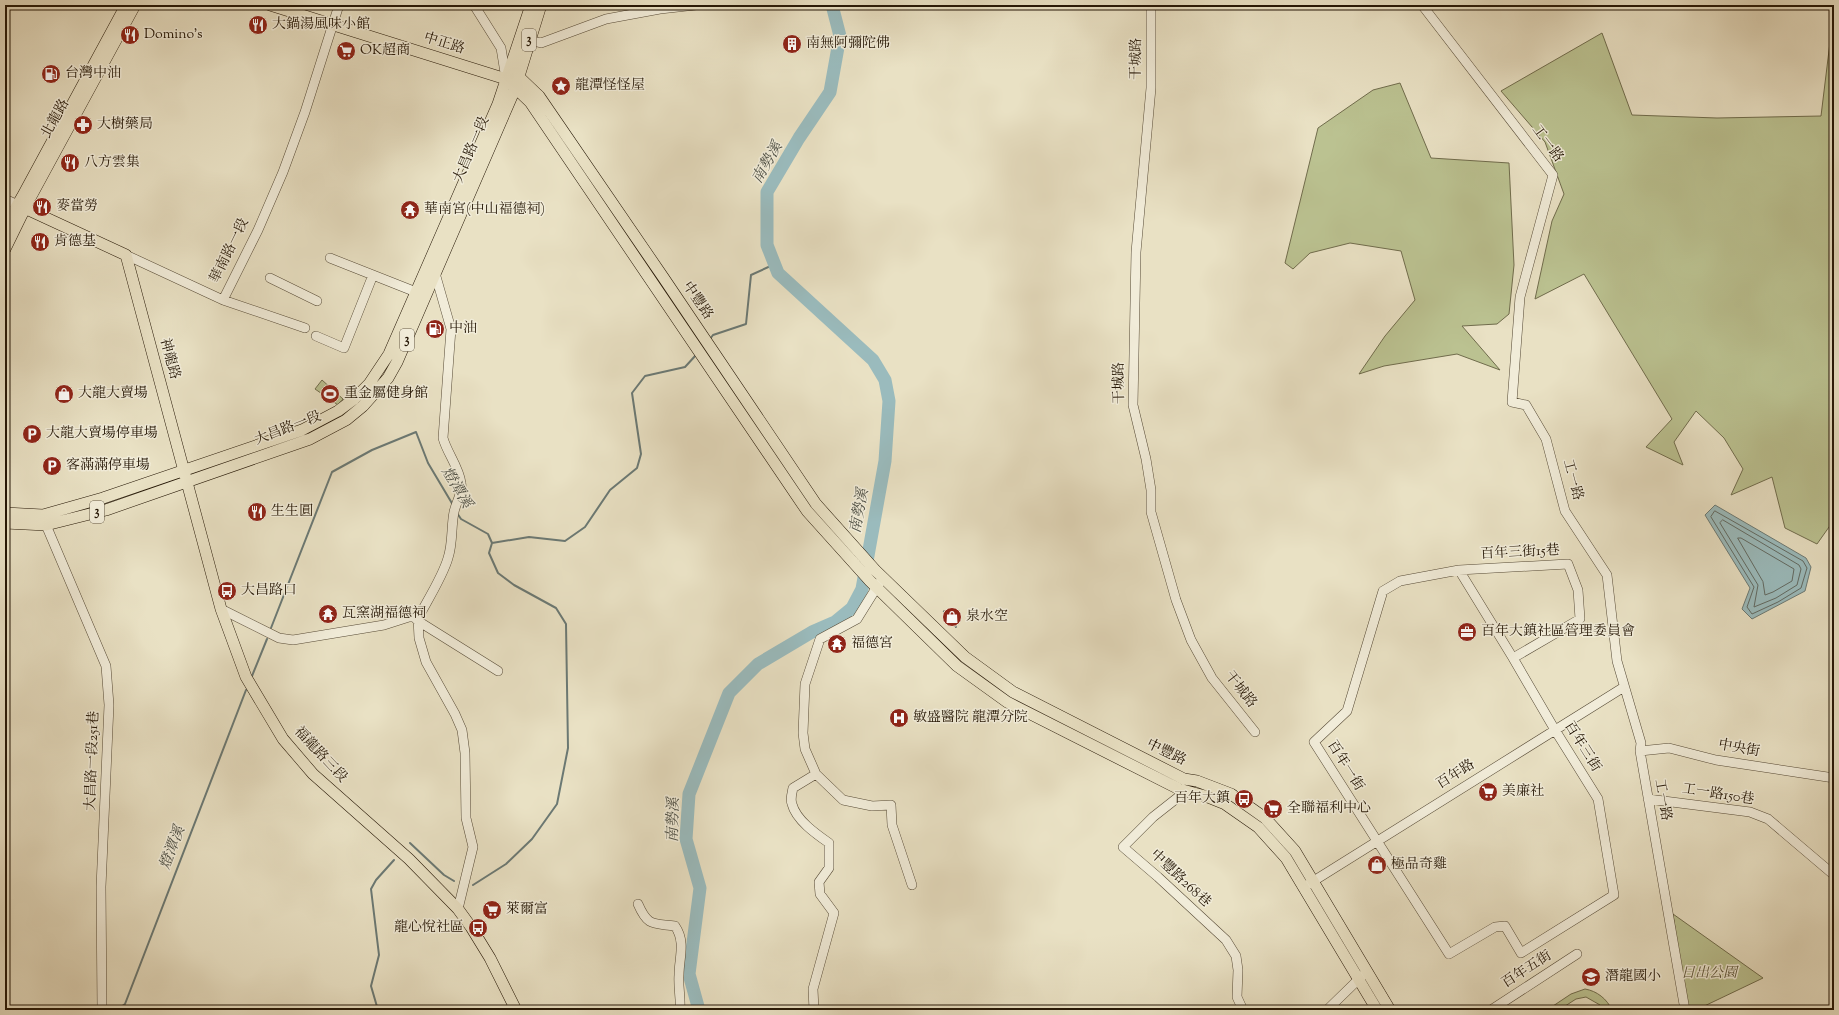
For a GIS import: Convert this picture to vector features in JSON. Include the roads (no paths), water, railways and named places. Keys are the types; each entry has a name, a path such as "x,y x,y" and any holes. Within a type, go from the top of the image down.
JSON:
{"main road":[{"name":"北龍路","path":"5,249 22,207 126,5"},
{"name":"北龍路","path":"5,226 22,207 135,5"},
{"name":"中正路","path":"270,5 506,79"},
{"name":"3","path":"506,79 531,5"},
{"name":"3","path":"518,76 541,5"},
{"path":"515,89 506,79 518,76"},
{"name":"大昌路一段","path":"5,513 43,515 185,476 310,439 346,420 364,406 388,378 397,362 515,89 518,76"},
{"name":"中豐路","path":"518,76 539,96 816,504 875,570 877,582 957,666 1007,702 1179,789 1225,804 1258,827 1309,884"},
{"name":"大昌路一段","path":"5,523 46,525 106,510 185,476 302,430 338,411 354,399 369,384 389,354 498,104 506,79"},
{"name":"中豐路","path":"515,89 530,102 807,511 854,565 877,582 964,657 1013,692 1184,779 1197,781 1231,794 1265,818 1295,851 1309,884 1363,975 1390,1010"},
{"name":"華南路一段","path":"22,207 126,255"},
{"name":"神龍路","path":"126,255 185,476"},
{"path":"732,400 742,393"},
{"name":"福龍路三段","path":"185,476 221,609 246,677 283,739 313,774 409,859 458,909 490,958 516,1010"},
{"name":"中豐路","path":"1363,975 1377,1010"}],"street":[{"name":"華南路一段","path":"126,255 223,300 258,230 283,172 305,112 339,5"},
{"path":"474,5 501,48 506,79"},
{"path":"529,40 541,43 606,19 660,9 696,5"},
{"name":"干城路","path":"1151,5 1151,88 1136,252 1133,405 1146,459 1151,490 1151,512 1176,600 1191,640 1212,678 1255,732"},
{"name":"工一路","path":"1422,5 1553,175 1520,297 1512,402 1526,405 1546,439 1565,511 1607,575 1617,661 1641,743 1640,751 1685,1010"},
{"path":"5,199 22,207"},
{"path":"330,258 416,292"},
{"path":"435,274 451,329 443,438 446,448 457,470 461,482 461,492 455,510 448,558 418,621 419,638 426,662 455,714 462,730 465,753 466,818 473,847 458,909"},
{"path":"316,336 344,348 373,275"},
{"path":"270,278 317,301"},
{"path":"223,300 304,328"},
{"name":"大昌路一段251巷","path":"46,525 106,666 109,705 102,887 102,1010"},
{"name":"百年三街15巷","path":"1459,570 1568,564 1578,590 1580,619 1513,658"},
{"name":"百年一街","path":"1459,570 1400,581 1383,591 1370,630 1347,711 1314,742 1448,954 1495,927 1505,926"},
{"name":"百年三街","path":"1459,570 1555,730 1598,798 1614,895 1521,953 1505,926"},
{"path":"877,582 857,619 820,639 805,684 803,733 804,749 816,774 843,800 872,806 891,805 892,825 912,886"},
{"path":"221,609 279,638 294,640 384,625 409,616 414,617 418,621 498,671"},
{"name":"百年路","path":"1309,884 1624,687"},
{"name":"中央街","path":"1640,751 1669,748 1716,760 1834,778"},
{"path":"814,1010 813,989 834,913 820,894 819,882 828,868 829,843 818,836 796,814 791,803 793,788 816,774"},
{"name":"中豐路268巷","path":"1186,791 1153,817 1123,847 1226,940 1236,956 1238,970 1237,997 1243,1010"},
{"name":"工一路150巷","path":"1648,799 1750,812 1768,819 1834,875"},
{"path":"638,904 644,918 652,923 675,926 679,931 682,954 678,974 680,1010"},
{"name":"百年五街","path":"1491,1010 1577,954"},
{"path":"1327,1010 1363,975"}],"water":[{"path":"1715,505 1806,558 1811,567 1805,591 1752,619 1742,609 1750,588 1705,515"},
{"name":"泉水空","path":"943,611 958,611 956,628"}],"waterway":[{"name":"南勢溪","path":"699,1010 689,974 700,888 686,839 689,794 729,693 758,664 812,632 835,622 852,608 862,589 885,461 889,401 885,380 873,360 778,273 767,245 767,192 799,138 830,92 840,36 832,5"},
{"name":"燈潭溪","path":"710,339 713,335 746,324 751,275 775,264"},
{"name":"燈潭溪","path":"457,513 461,519 488,534 492,543 529,537 565,541 585,527 610,490 637,468 641,454 632,393 645,376 685,367 696,355"},
{"name":"燈潭溪","path":"271,628 332,472 372,450 416,432 428,463 453,505"},
{"path":"473,885 506,864 532,839 557,804 568,748 566,624 556,608 514,585 498,573 489,553 492,543"},
{"name":"燈潭溪","path":"252,676 267,639"},
{"name":"燈潭溪","path":"117,1010 125,1004 246,690"},
{"name":"燈潭溪","path":"410,843 444,875 454,881"},
{"name":"燈潭溪","path":"378,1010 371,986 379,955 371,889 376,880 394,860"}],"place":[{"name":"大鍋湯風味小館","path":"258,25"},
{"name":"Domino's","path":"130,35"},
{"name":"南無阿彌陀佛","path":"792,44"},
{"name":"OK超商","path":"346,51"},
{"name":"台灣中油","path":"51,74"},
{"name":"龍潭怪怪屋","path":"561,86"},
{"name":"大樹藥局","path":"83,125"},
{"name":"八方雲集","path":"70,163"},
{"name":"麥當勞","path":"42,207"},
{"name":"華南宮(中山福德祠)","path":"410,210"},
{"name":"肯德基","path":"40,242"},
{"name":"中油","path":"435,329"},
{"name":"大龍大賣場","path":"64,394"},
{"name":"重金屬健身館","path":"330,394"},
{"name":"大龍大賣場停車場","path":"32,434"},
{"name":"客滿滿停車場","path":"52,466"},
{"name":"生生圓","path":"257,512"},
{"name":"大昌路口","path":"227,591"},
{"name":"瓦窯湖福德祠","path":"328,614"},
{"name":"泉水空","path":"952,617"},
{"name":"百年大鎮社區管理委員會","path":"1467,632"},
{"name":"福德宮","path":"837,644"},
{"name":"敏盛醫院 龍潭分院","path":"899,718"},
{"name":"美廉社","path":"1488,792"},
{"name":"百年大鎮","path":"1244,799"},
{"name":"全聯福利中心","path":"1273,809"},
{"name":"極品奇雞","path":"1377,865"},
{"name":"萊爾富","path":"492,910"},
{"name":"龍心悅社區","path":"478,928"},
{"name":"潛龍國小","path":"1591,977"}],"park label":[{"name":"日出公園","path":"1709,974"}]}
